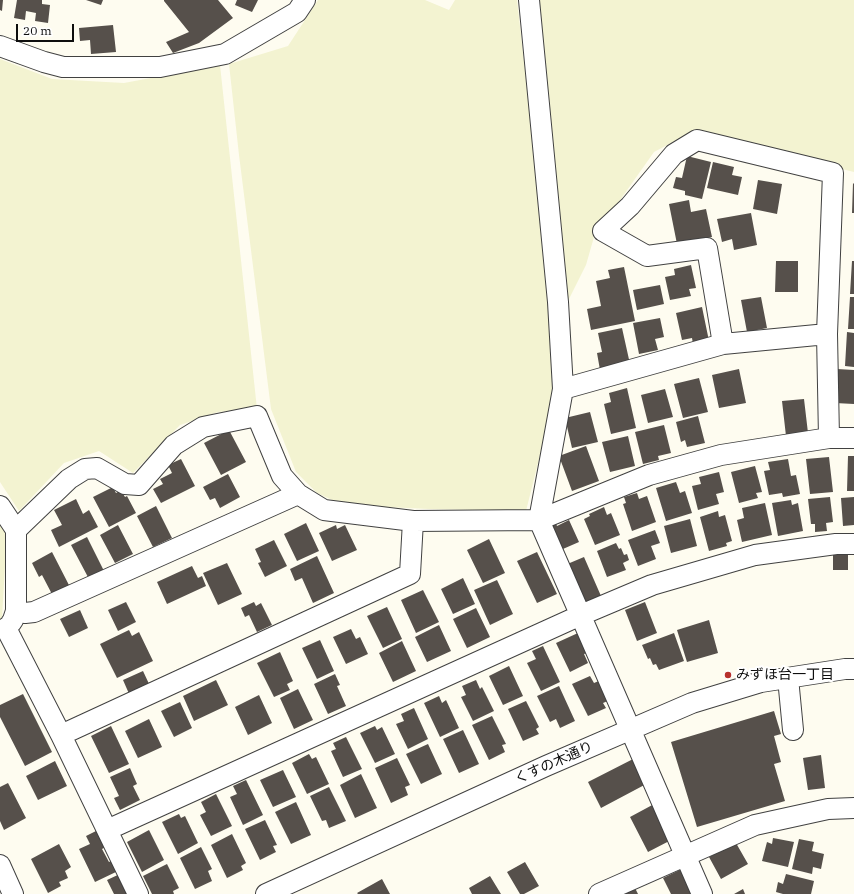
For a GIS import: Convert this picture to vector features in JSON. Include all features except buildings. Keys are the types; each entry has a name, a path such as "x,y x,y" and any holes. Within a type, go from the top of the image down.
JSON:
{"street":[{"path":"0,46 44,62 63,67 160,67 225,54 297,12 305,0"},
{"path":"529,0 558,302 563,389 539,520 702,894"},
{"path":"723,344 707,248 647,256 603,231 630,206 674,154 697,140 833,173 827,334 829,438"},
{"path":"563,389 723,344 827,334"},
{"path":"16,530 69,479 84,469 97,468 125,484 139,485 174,445 204,426 257,416 282,476 298,494 324,510 413,521 539,520 649,475 721,454 829,438 854,438"},
{"path":"7,624 25,613 34,612 298,494"},
{"path":"0,506 16,530 7,624 138,894"},
{"path":"61,735 410,574 413,521"},
{"path":"107,830 581,615 652,585 755,555 836,544 854,544"},
{"name":"くすの木通り","path":"266,894 546,766 692,703 761,682 845,669 854,669"},
{"path":"788,678 793,730"},
{"path":"599,894 755,825 828,809 854,808"},
{"path":"0,866 13,894"}],"green space":[{"path":"318,0 425,0 449,10 455,0 517,0 552,309 556,391 526,511 343,505 317,493 296,472 271,409 229,64 288,46"},
{"path":"534,0 854,0 854,172 692,132 654,152 594,237 586,265 567,303"},
{"path":"0,59 52,79 124,83 220,65 257,409 218,412 180,425 133,473 99,451 64,463 19,511 0,482"},
{"path":"0,521 7,532 2,618 0,620"}],"place":[{"name":"みずほ台一丁目","path":"728,675"}]}
